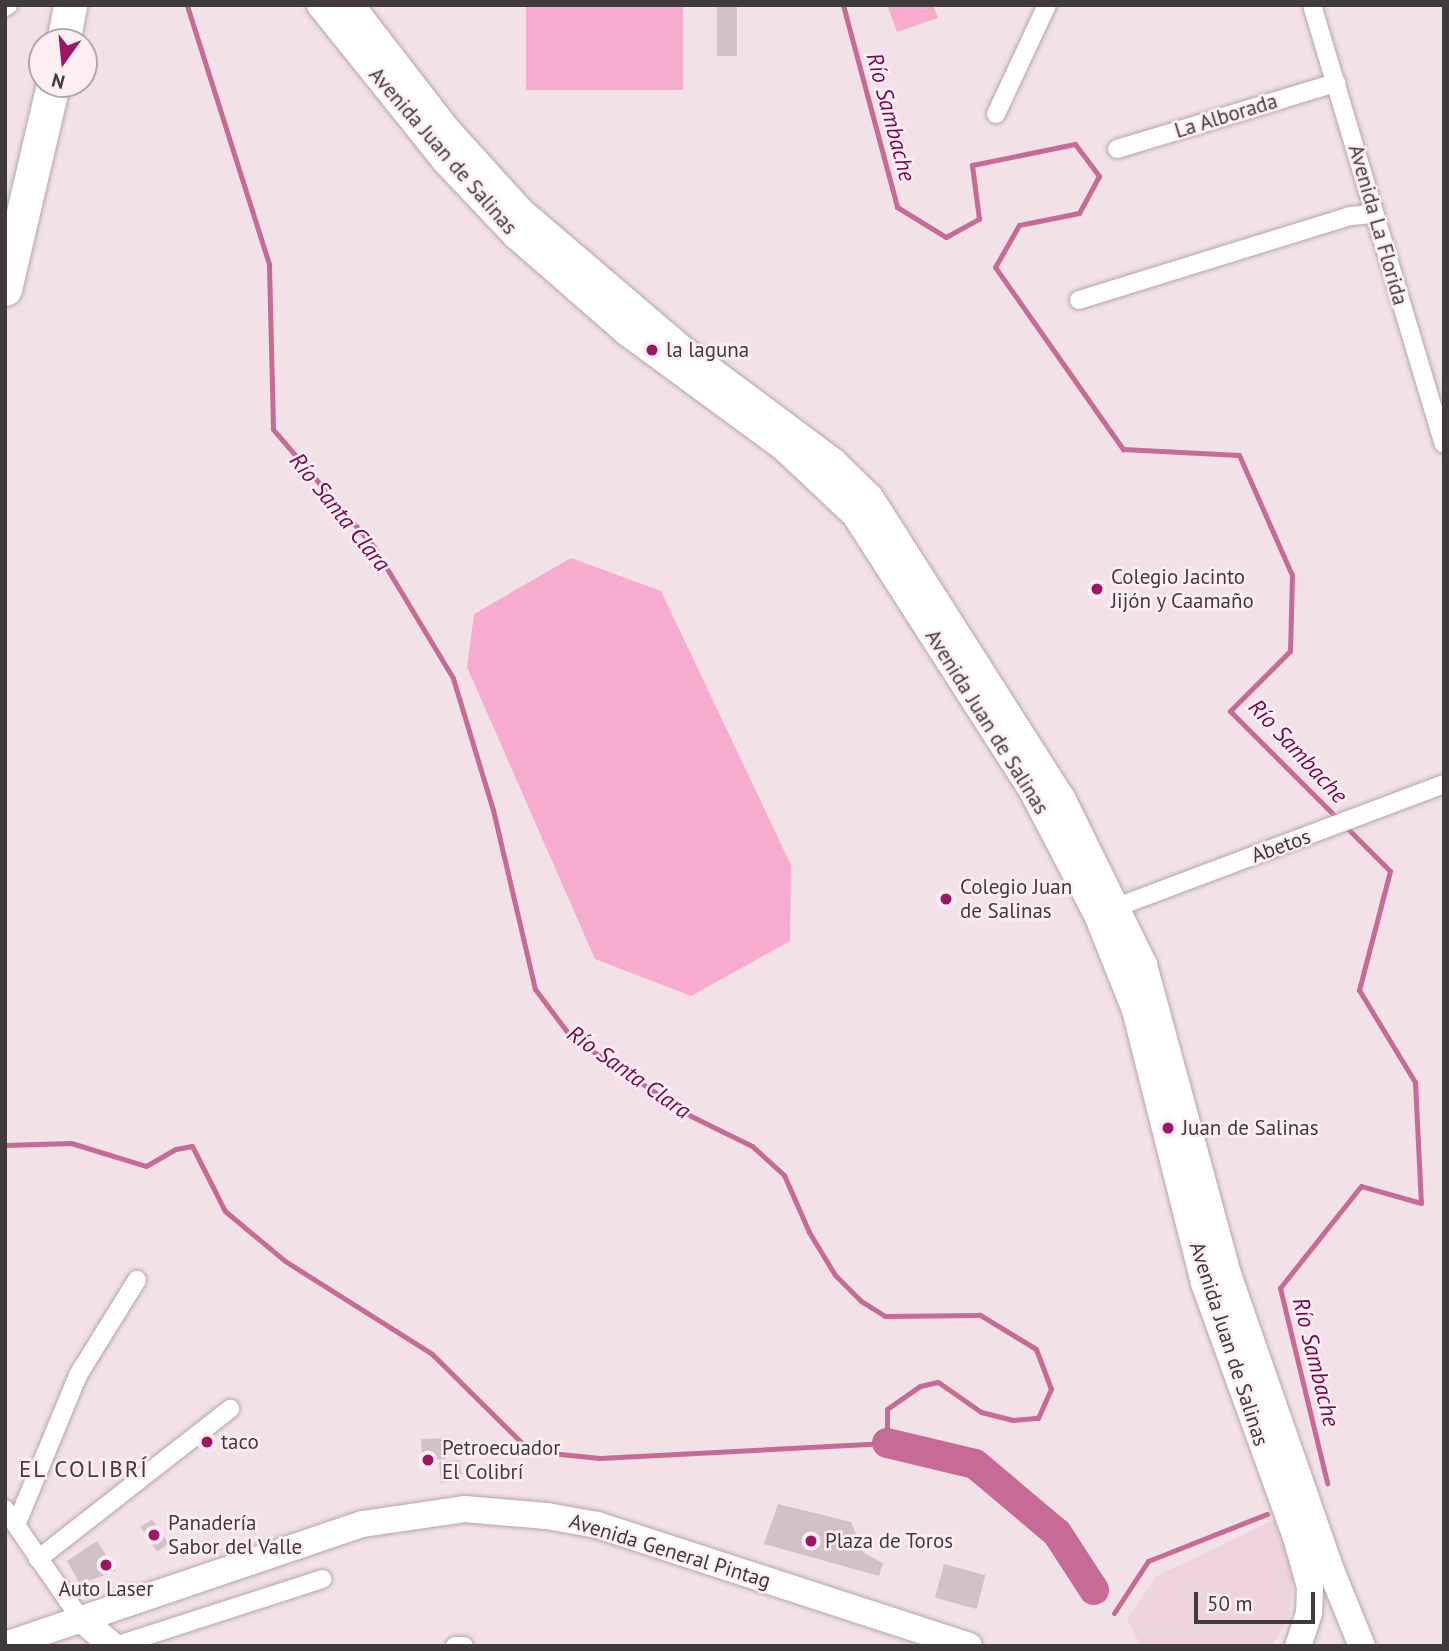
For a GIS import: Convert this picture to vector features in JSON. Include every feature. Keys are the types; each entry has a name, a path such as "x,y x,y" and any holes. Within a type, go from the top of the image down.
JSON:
{"highway":[{"path":"66,28 70,5"},
{"path":"5,289 50,98"}],"main road":[{"name":"Avenida Juan de Salinas","path":"320,5 445,161 515,235 626,332 785,449 855,515 1040,784 1135,1010 1204,1283 1296,1537 1310,1587 1309,1613 1298,1646"},
{"name":"Avenida Juan de Salinas","path":"351,5 446,128 540,230 684,350 834,462 870,497 1040,784 1117,907 1144,965 1229,1277 1333,1575 1362,1646"},
{"name":"Avenida General Pintag","path":"5,1645 363,1524 411,1514 495,1510 597,1525 969,1646"},
{"path":"80,1618 114,1646"}],"street":[{"path":"996,114 1047,5"},
{"name":"Avenida La Florida","path":"1312,5 1444,444"},
{"name":"La Alborada","path":"1116,149 1336,83"},
{"path":"1079,300 1350,216 1373,214"},
{"name":"Abetos","path":"1117,907 1444,784"},
{"path":"16,1525 75,1381 137,1280"},
{"path":"38,1559 230,1409"},
{"path":"5,1510 80,1618"},
{"path":"114,1646 322,1579"},
{"path":"455,1646 464,1646"}],"shaded area":[{"path":"526,5 683,5 683,90 526,90"},
{"path":"887,5 933,5 938,18 897,32"},
{"path":"571,558 661,591 791,865 790,941 691,996 595,959 467,667 474,614"},
{"path":"1274,1520 1294,1571 1289,1618 1271,1646 1141,1646 1127,1619 1157,1576"}],"building":[{"path":"717,5 737,5 737,56 717,56"},
{"path":"445,1438 446,1459 422,1460 421,1439"},
{"path":"460,1460 462,1481 441,1483 439,1462"},
{"name":"Plaza de Toros","path":"778,1504 851,1522 864,1553 883,1563 879,1576 764,1544"},
{"name":"Panadería Sabor del Valle","path":"152,1519 169,1544 157,1552 140,1527"},
{"path":"97,1541 116,1571 80,1584 67,1561"},
{"path":"944,1564 986,1575 976,1609 935,1598"}],"waterway":[{"name":"Río Santa Clara","path":"5,1145 71,1143 146,1166 176,1149 192,1146 225,1211 285,1261 432,1354 530,1451 600,1458 887,1443 887,1409 920,1386 938,1382 981,1412 1013,1420 1038,1418 1051,1389 1036,1349 980,1315 885,1316 861,1301 835,1275 809,1232 784,1175 752,1146 691,1116 571,1037 535,989 493,810 453,678 374,547 273,429 269,264 187,5"},
{"name":"Río Sambache","path":"843,5 897,207 946,237 979,219 972,165 1075,144 1099,176 1079,213 1019,225 995,267 1123,449 1239,455 1292,575 1290,651 1230,711 1390,871 1359,990 1415,1082 1421,1203 1361,1186 1280,1288 1327,1483"},
{"name":"Río Santa Clara","path":"887,1443 975,1464 1057,1533 1094,1590"},
{"path":"1114,1613 1148,1561 1267,1514"}],"place":[{"name":"la laguna","path":"652,350"},
{"name":"Colegio Jacinto Jijón y Caamaño","path":"1097,589"},
{"name":"Colegio Juan de Salinas","path":"946,899"},
{"name":"Juan de Salinas","path":"1168,1128"},
{"name":"taco","path":"207,1442"},
{"name":"Petroecuador El Colibrí","path":"428,1460"},
{"name":"Panadería Sabor del Valle","path":"154,1535"},
{"name":"Plaza de Toros","path":"811,1541"},
{"name":"Auto Laser","path":"106,1565"}],"district":[{"name":"EL COLIBRÍ","path":"84,1469"}]}
